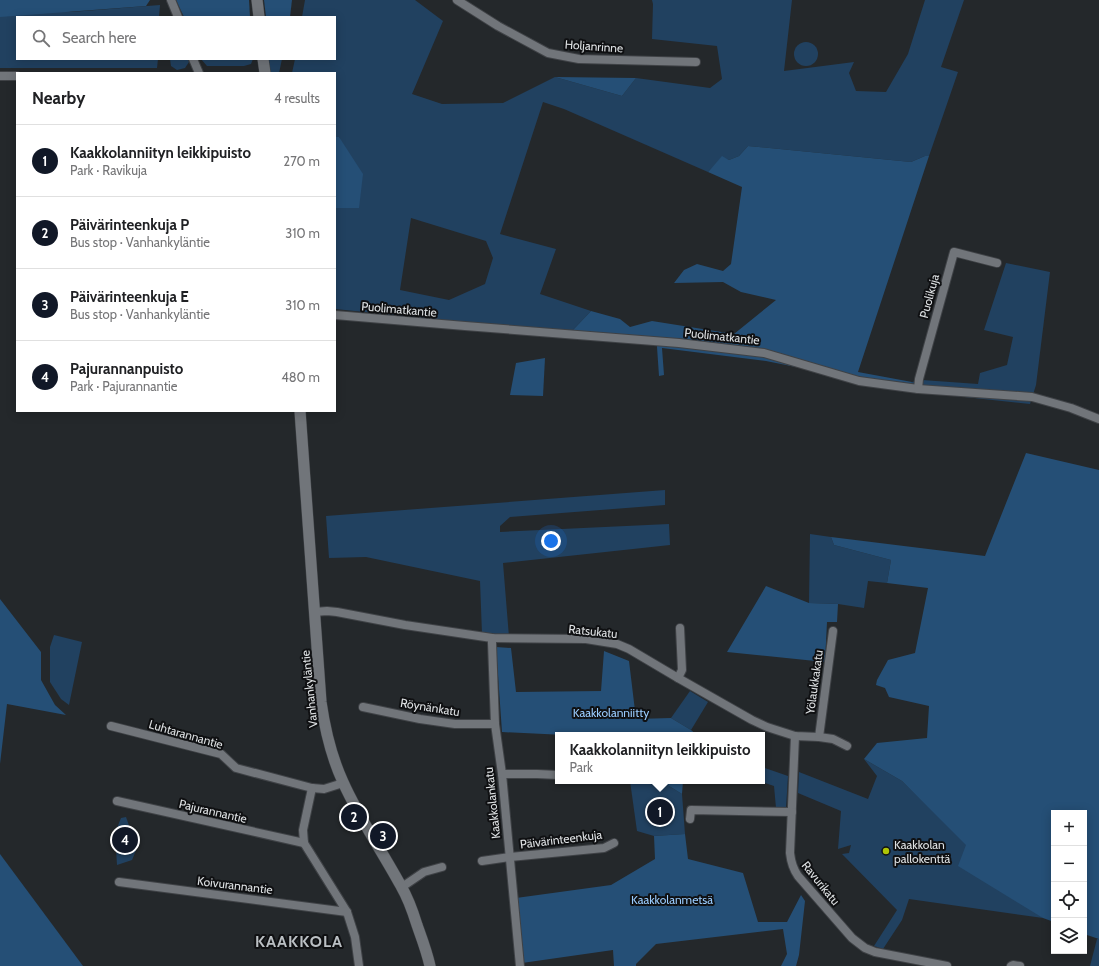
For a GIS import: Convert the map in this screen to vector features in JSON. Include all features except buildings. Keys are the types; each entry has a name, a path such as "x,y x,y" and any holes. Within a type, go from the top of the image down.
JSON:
{"street":[{"path":"171,0 178,16"},
{"path":"257,0 259,16"},
{"name":"Holjanrinne","path":"457,0 498,26 548,53 579,59 696,62"},
{"path":"193,60 199,72"},
{"path":"263,60 264,72"},
{"path":"0,76 16,76"},
{"name":"Puolikuja","path":"918,389 954,252 997,263"},
{"name":"Puolimatkantie","path":"336,315 679,343 764,353 859,381 918,389 1032,397 1071,408 1099,419"},
{"name":"Vanhankyläntie","path":"300,412 314,612 324,722 334,760 343,783 402,887 428,954 430,966"},
{"name":"Ratsukatu","path":"314,612 337,612 492,638 586,639 617,644 629,649 767,727 795,736 832,739 847,746"},
{"path":"678,678 682,670 680,628"},
{"name":"Yölaukkakatu","path":"819,737 833,631"},
{"name":"Kaakkolankatu","path":"492,638 495,724 502,774 520,966"},
{"name":"Röynänkatu","path":"362,707 420,719 455,724 495,724"},
{"name":"Luhtarannantie","path":"111,726 221,754 236,768 312,788 324,789 343,783"},
{"name":"Ravurikatu","path":"795,736 790,853 793,869 852,938 865,948 875,952 947,966"},
{"path":"502,774 555,775"},
{"path":"312,788 303,830 304,843 347,912 355,937 359,966"},
{"name":"Pajurannantie","path":"117,801 304,843"},
{"path":"690,819 691,810 792,812"},
{"name":"Päivärinteenkuja","path":"482,861 604,848 614,843"},
{"path":"402,887 424,872 442,867"},
{"name":"Koivurannantie","path":"119,882 347,912"},
{"path":"1011,966 1013,964 1020,966"}],"shaded area":[{"path":"0,0 71,12 160,5 159,16 16,16 16,60 158,60 157,68 0,68"},
{"path":"305,0 415,0 443,21 412,94 442,104 503,103 555,77 622,96 636,78 710,88 722,79 717,46 652,39 652,0 792,0 784,71 854,62 849,73 856,91 886,92 908,54 925,0 964,0 941,67 958,72 929,156 925,156 911,162 748,146 739,156 729,160 722,157 708,172 564,109 543,102 500,234 556,249 540,294 591,311 572,331 336,309 336,208 359,208 339,137 336,137 336,72 292,72 295,60 336,60 336,16 302,16","holes":["411,218 486,241 493,258 485,284 449,300 400,290"]},
{"path":"806,42 814,46 818,54 814,62 806,66 798,62 794,54 798,46"},
{"path":"170,60 188,60 189,62 185,68 177,70 171,66"},
{"path":"202,60 253,60 251,64 244,66 207,66"},
{"path":"269,60 282,60 279,72 270,72"},
{"path":"1006,263 1050,272 1036,385 1030,404 909,391 912,382 922,380 978,384 980,373 1007,365 1013,337 984,330"},
{"path":"665,490 665,505 510,517 500,526 500,532 669,524 670,545 503,563 509,637 482,634 480,581 366,557 329,558 326,516"},
{"path":"810,534 831,537 834,545 891,560 887,583 868,581 864,608 838,604 809,603"},
{"path":"54,635 82,642 69,705 61,699 50,682 50,647"},
{"path":"690,691 708,702 691,730 671,718"},
{"path":"864,759 902,781 1043,918 909,899 902,920 883,949 874,946 897,910 842,854 849,853 851,845 838,849 841,811 798,793 799,772 868,799 877,776"},
{"path":"765,768 788,776 786,808 776,808 774,786 765,783"},
{"path":"630,784 666,784 682,794 685,834 654,836 637,831"},
{"path":"126,817 137,848 132,860 117,865 115,833 121,818"},
{"path":"1097,939 1099,939 1099,966 1090,966"}],"green space":[{"path":"0,0 150,0 146,6 0,17"},
{"path":"176,0 249,0 250,16 184,16"},
{"path":"264,0 292,0 290,16 266,16"},
{"path":"555,77 636,78 622,96"},
{"path":"336,137 339,137 363,174 359,208 336,208"},
{"path":"748,146 911,162 925,156 929,156 858,372 912,382 909,391 871,387 806,369 766,361 662,348 664,375 659,376 657,347 658,338 572,331 591,311 620,319 630,327 652,321 734,334 776,300 741,292 723,282 674,283 684,270 697,264 723,271 731,264 742,187 708,172 722,156 729,160 739,156"},
{"path":"545,358 543,396 510,395 516,363"},
{"path":"1026,453 1099,470 1099,939 1087,935 1087,810 1051,810 1051,921 1043,918 958,866 966,845 902,781 864,759 877,743 927,738 929,706 889,697 885,688 876,685 877,680 888,660 915,653 928,588 887,583 891,560 834,545 831,537 985,556"},
{"path":"766,586 809,603 838,604 837,622 827,622 825,662 727,652"},
{"path":"0,599 41,652 41,680 55,705 66,715 7,704 0,764"},
{"name":"Kaakkolanniitty","path":"496,647 511,648 516,692 601,691 604,651 629,661 636,719 671,718 693,732 555,732 555,735 502,732"},
{"path":"666,784 683,784 682,794"},
{"name":"Kaakkolanmetsä","path":"685,834 688,859 743,873 758,922 787,922 801,895 805,901 799,955 796,966 781,966 787,954 783,929 656,944 636,964 636,966 614,966 613,950 522,963 516,898 611,885 655,859 654,836"},
{"path":"0,854 83,966 0,966"}],"place":[{"name":"Kaakkolanniityn leikkipuisto","path":"660,812"},
{"name":"Päivärinteenkuja P","path":"354,817"},
{"name":"Päivärinteenkuja E","path":"383,836"},
{"name":"Pajurannanpuisto","path":"125,840"},
{"name":"Kaakkolan pallokenttä","path":"886,851"}],"district":[{"name":"KAAKKOLA","path":"299,941"}]}
